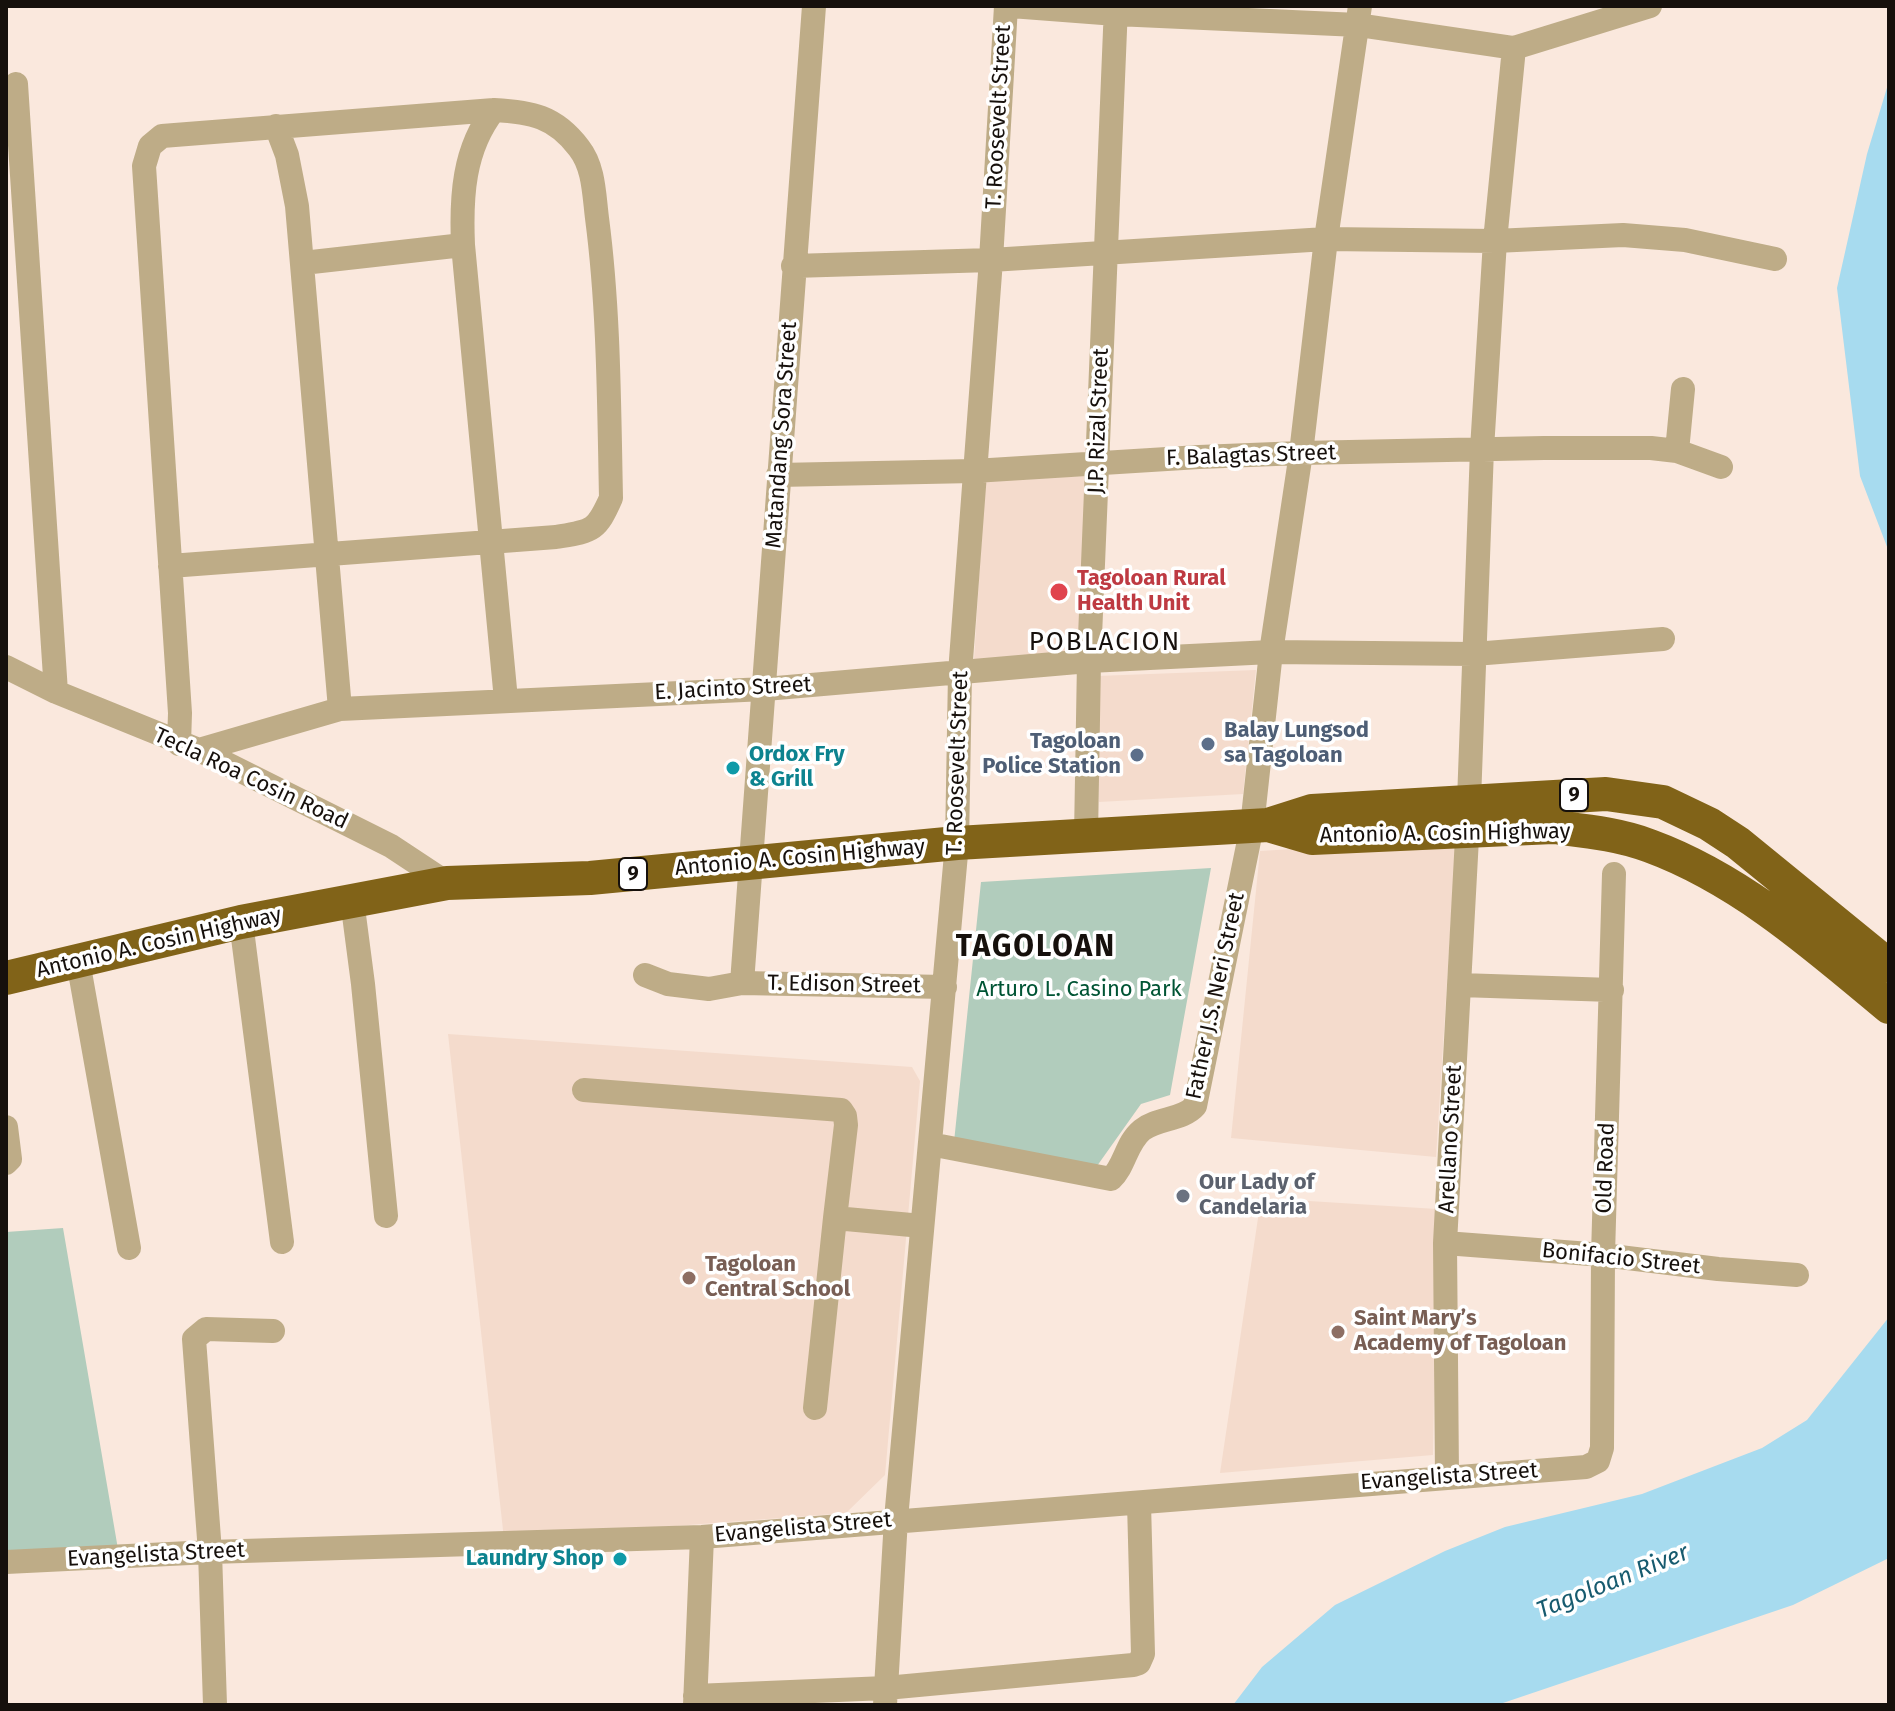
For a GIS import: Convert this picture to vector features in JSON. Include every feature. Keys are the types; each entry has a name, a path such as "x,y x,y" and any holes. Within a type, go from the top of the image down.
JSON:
{"highway":[{"name":"Antonio A. Cosin Highway","path":"1468,816 1606,794 1663,802 1698,818 1738,843 1835,942"},
{"name":"Antonio A. Cosin Highway","path":"6,978 241,922 447,883 590,878 957,843 1260,826 1312,811 1468,816 1590,831 1647,844 1705,870 1835,942"},
{"name":"9","path":"1835,942 1889,966"},
{"name":"9","path":"1835,942 1889,1007"}],"street":[{"name":"Matandang Sora Street","path":"742,983 814,6"},
{"path":"1008,6 1359,16 1514,48 1650,6"},
{"name":"T. Roosevelt Street","path":"885,1696 896,1519 957,843 960,673 1008,6"},
{"name":"J.P. Rizal Street","path":"1086,836 1089,661 1116,10"},
{"path":"1260,826 1271,652 1301,453 1326,239 1359,16"},
{"name":"Arellano Street","path":"1447,1476 1445,1243 1468,816 1482,449 1495,241 1514,48"},
{"path":"16,84 56,692"},
{"path":"494,110 481,126 468,162 461,197 506,700"},
{"path":"170,566 556,537 582,532 600,522 611,498 605,278 591,171 579,148 554,124 529,112 494,110 162,136 150,146 144,166 170,566 180,713 189,747"},
{"path":"276,126 287,155 295,193 303,263 340,709"},
{"path":"793,266 991,260 1326,239 1495,241 1654,236 1775,259"},
{"path":"303,263 463,245"},
{"path":"1677,451 1683,389"},
{"name":"F. Balagtas Street","path":"778,475 974,471 1301,453 1623,447 1677,451 1721,467"},
{"name":"E. Jacinto Street","path":"189,747 340,709 765,689 1089,661 1271,652 1474,654 1663,639"},
{"name":"Tecla Roa Cosin Road","path":"6,667 56,692 189,747 391,846 447,883"},
{"name":"Father J.S. Neri Street","path":"930,1144 1111,1179 1132,1139 1145,1127 1190,1112 1195,1106 1260,826"},
{"name":"Old Road","path":"1598,1461 1602,1448 1603,1255 1614,874"},
{"path":"352,900 386,1216"},
{"path":"241,922 282,1242"},
{"path":"78,961 129,1248"},
{"name":"T. Edison Street","path":"645,975 668,984 709,989 742,983 945,987"},
{"path":"1460,985 1612,990"},
{"path":"584,1090 841,1110 846,1125 815,1408"},
{"path":"6,1127 11,1153 6,1163"},
{"path":"835,1218 922,1226"},
{"name":"Bonifacio Street","path":"1445,1243 1797,1275"},
{"path":"215,1705 210,1552 194,1339 206,1329 273,1331"},
{"name":"Evangelista Street","path":"6,1562 210,1552 702,1537 896,1519 1586,1467 1598,1461"},
{"path":"702,1537 695,1700 885,1696 1139,1663 1143,1654 1139,1503"}],"shaded area":[{"path":"1090,476 1079,655 974,660 985,480"},
{"path":"1256,670 1243,794 1099,802 1097,676"},
{"path":"1456,839 1436,1157 1231,1138 1260,851"},
{"name":"Tagoloan Central School","path":"448,1034 912,1067 920,1081 885,1475 846,1513 504,1539"},
{"name":"Saint Mary’s Academy of Tagoloan","path":"1261,1198 1437,1209 1433,1455 1220,1473"}],"green space":[{"name":"Arturo L. Casino Park","path":"1211,868 1170,1095 1141,1104 1097,1166 954,1142 981,882"},
{"path":"63,1228 119,1555 6,1560 6,1232"}],"water":[{"path":"1889,81 1889,552 1860,476 1837,288 1867,154"},
{"name":"Tagoloan River","path":"1889,1317 1889,1558 1793,1605 1497,1705 1233,1705 1262,1667 1335,1605 1445,1551 1505,1527 1642,1494 1762,1448 1807,1420"}],"place":[{"name":"Tagoloan Rural Health Unit","path":"1059,592"},
{"name":"Balay Lungsod sa Tagoloan","path":"1208,744"},
{"name":"Tagoloan Police Station","path":"1137,755"},
{"name":"Ordox Fry & Grill","path":"733,768"},
{"name":"Our Lady of Candelaria","path":"1183,1196"},
{"name":"Tagoloan Central School","path":"689,1278"},
{"name":"Saint Mary’s Academy of Tagoloan","path":"1338,1332"},
{"name":"Laundry Shop","path":"620,1559"}],"district":[{"name":"POBLACION","path":"1105,643"},
{"name":"TAGOLOAN","path":"1036,948"}]}
